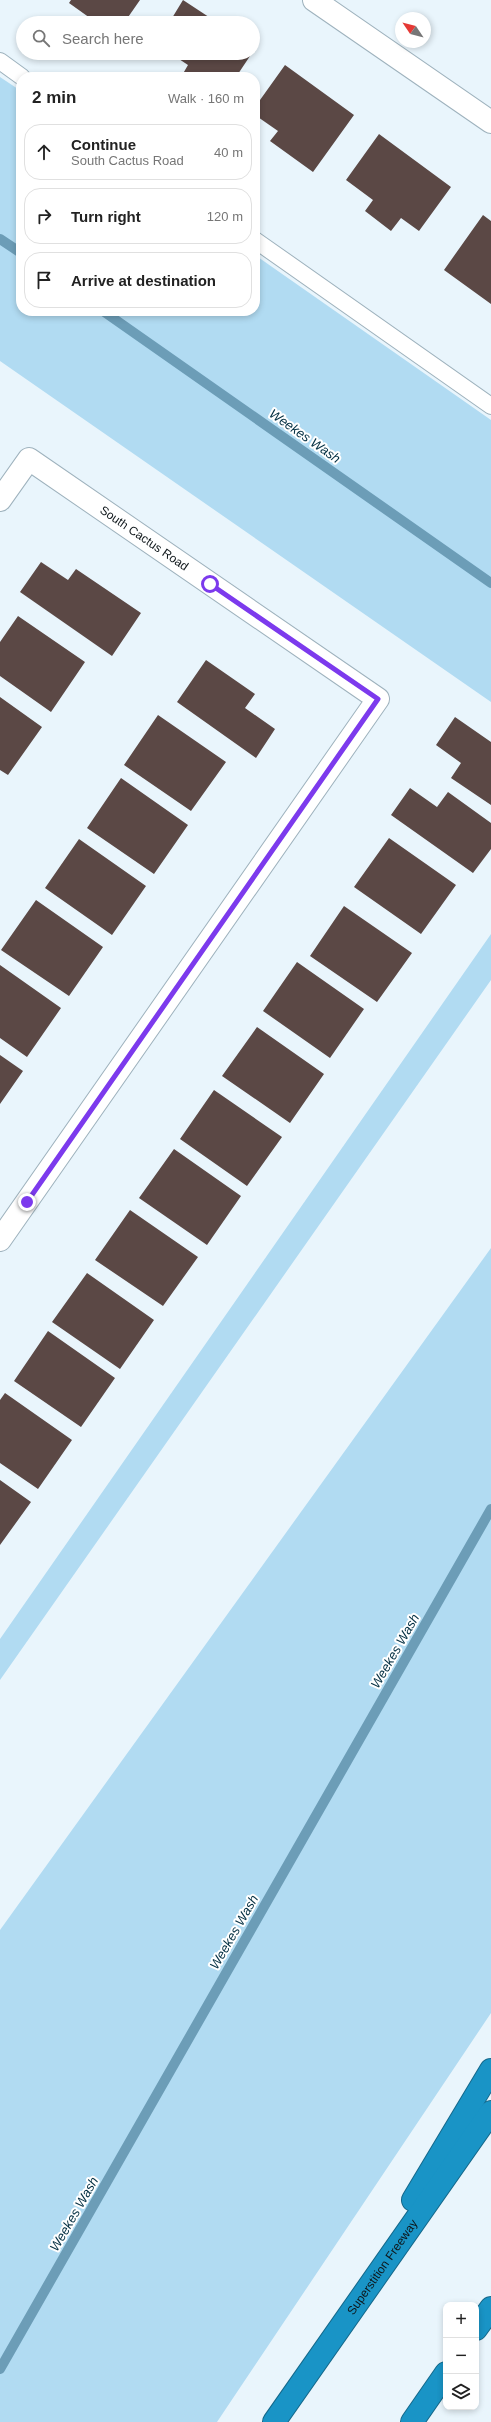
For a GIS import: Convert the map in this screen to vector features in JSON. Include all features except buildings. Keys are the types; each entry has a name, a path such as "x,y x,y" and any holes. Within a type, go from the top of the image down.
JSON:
{"highway":[{"path":"313,2366 491,2070"},
{"name":"Superstition Freeway","path":"274,2422 491,2112"},
{"path":"479,2326 491,2308"},
{"path":"412,2422 445,2374"}],"street":[{"path":"314,0 491,122"},
{"name":"South Cactus Road","path":"0,500 29,459 378,699 0,1240"}],"lane":[{"path":"0,62 16,73"},
{"path":"260,244 491,406"}],"shaded area":[{"path":"0,77 16,88 16,316 260,316 260,258 491,420 491,702 0,361"},
{"path":"491,934 491,980 0,1680 0,1639"},
{"path":"491,1248 491,2013 217,2422 0,2422 0,1930"}],"waterway":[{"name":"Weekes Wash","path":"0,239 16,250"},
{"name":"Weekes Wash","path":"110,316 491,583"},
{"name":"Weekes Wash","path":"0,2369 491,1509"}],"route":[{"path":"27,1202 378,699 210,584"}]}
